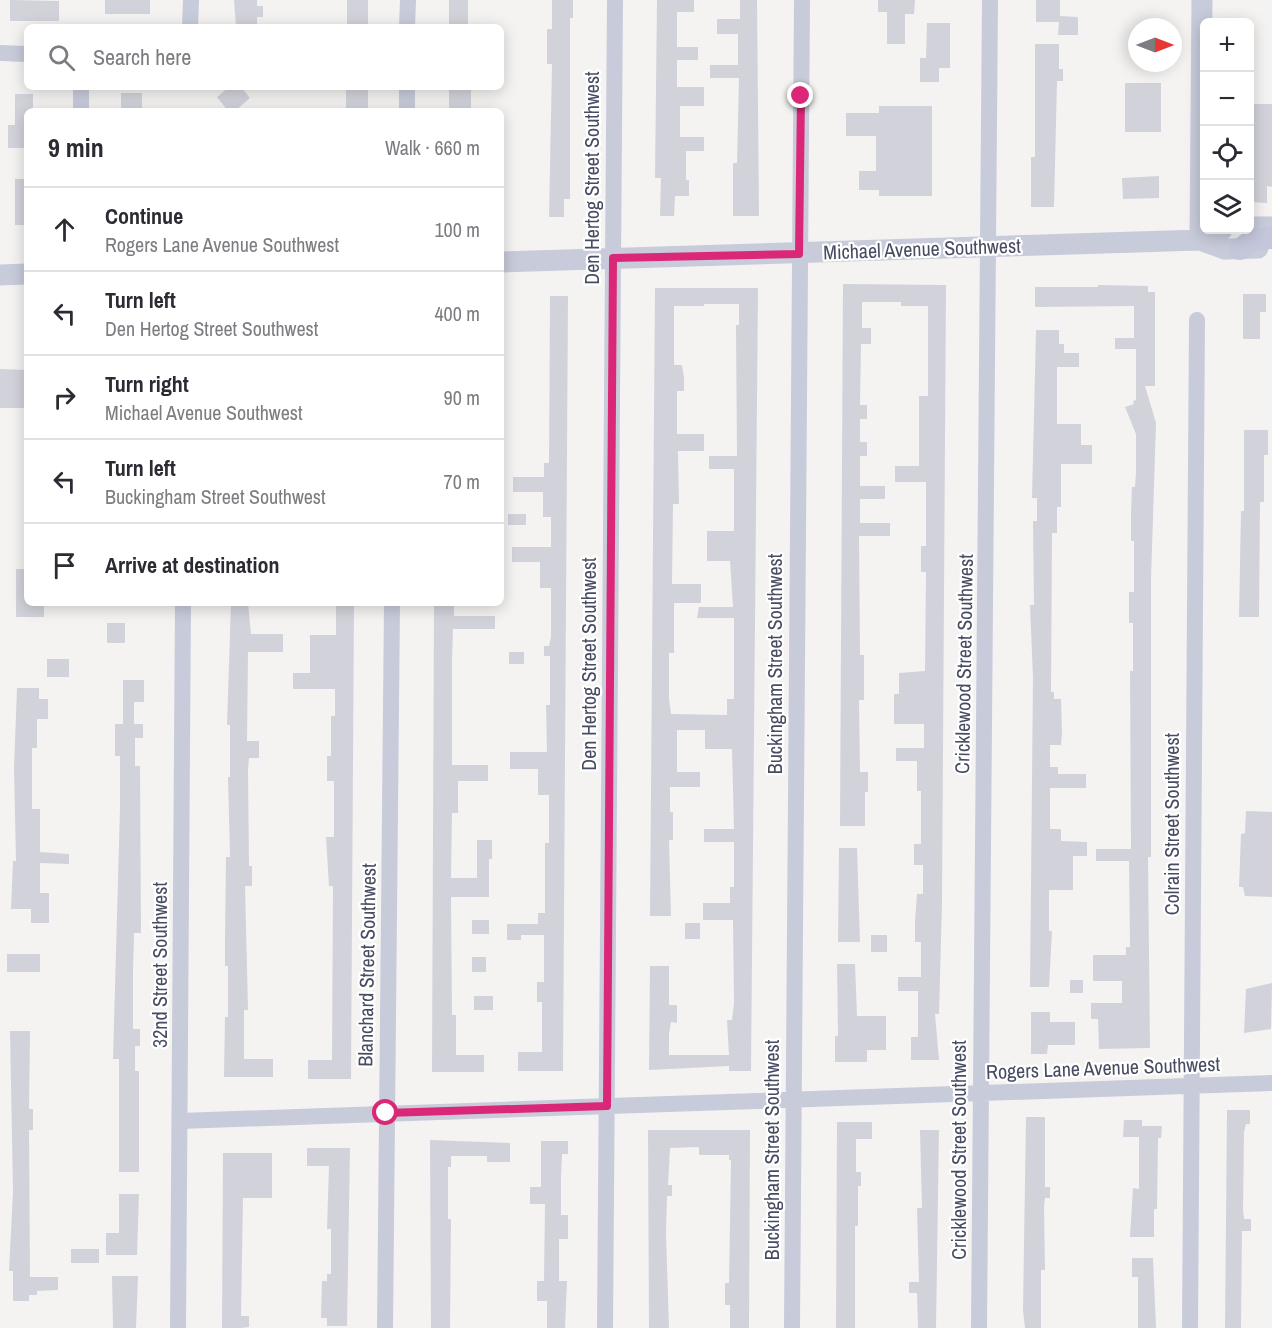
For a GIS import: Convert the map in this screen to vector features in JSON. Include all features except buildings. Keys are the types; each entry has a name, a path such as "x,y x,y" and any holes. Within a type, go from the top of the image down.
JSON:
{"main road":[{"path":"1240,249 1254,239 1272,238"}],"street":[{"path":"190,24 191,0"},
{"path":"407,24 408,0"},
{"name":"Den Hertog Street Southwest","path":"605,1328 615,0"},
{"name":"Buckingham Street Southwest","path":"792,1328 802,0"},
{"name":"Cricklewood Street Southwest","path":"979,1328 990,0"},
{"path":"1200,240 1202,0"},
{"path":"0,53 24,54"},
{"path":"81,90 81,108"},
{"path":"407,90 407,108"},
{"path":"1254,227 1272,227"},
{"name":"Michael Avenue Southwest","path":"1200,240 1213,234"},
{"name":"Michael Avenue Southwest","path":"504,262 1200,240 1225,249 1272,248"},
{"path":"0,275 24,274"},
{"name":"Colrain Street Southwest","path":"1190,1328 1197,320"},
{"name":"32nd Street Southwest","path":"178,1328 183,606"},
{"name":"Blanchard Street Southwest","path":"385,1328 392,606"},
{"name":"Rogers Lane Avenue Southwest","path":"180,1121 1272,1083"}],"route":[{"path":"386,1113 607,1106 613,258 799,254 801,96"}]}
